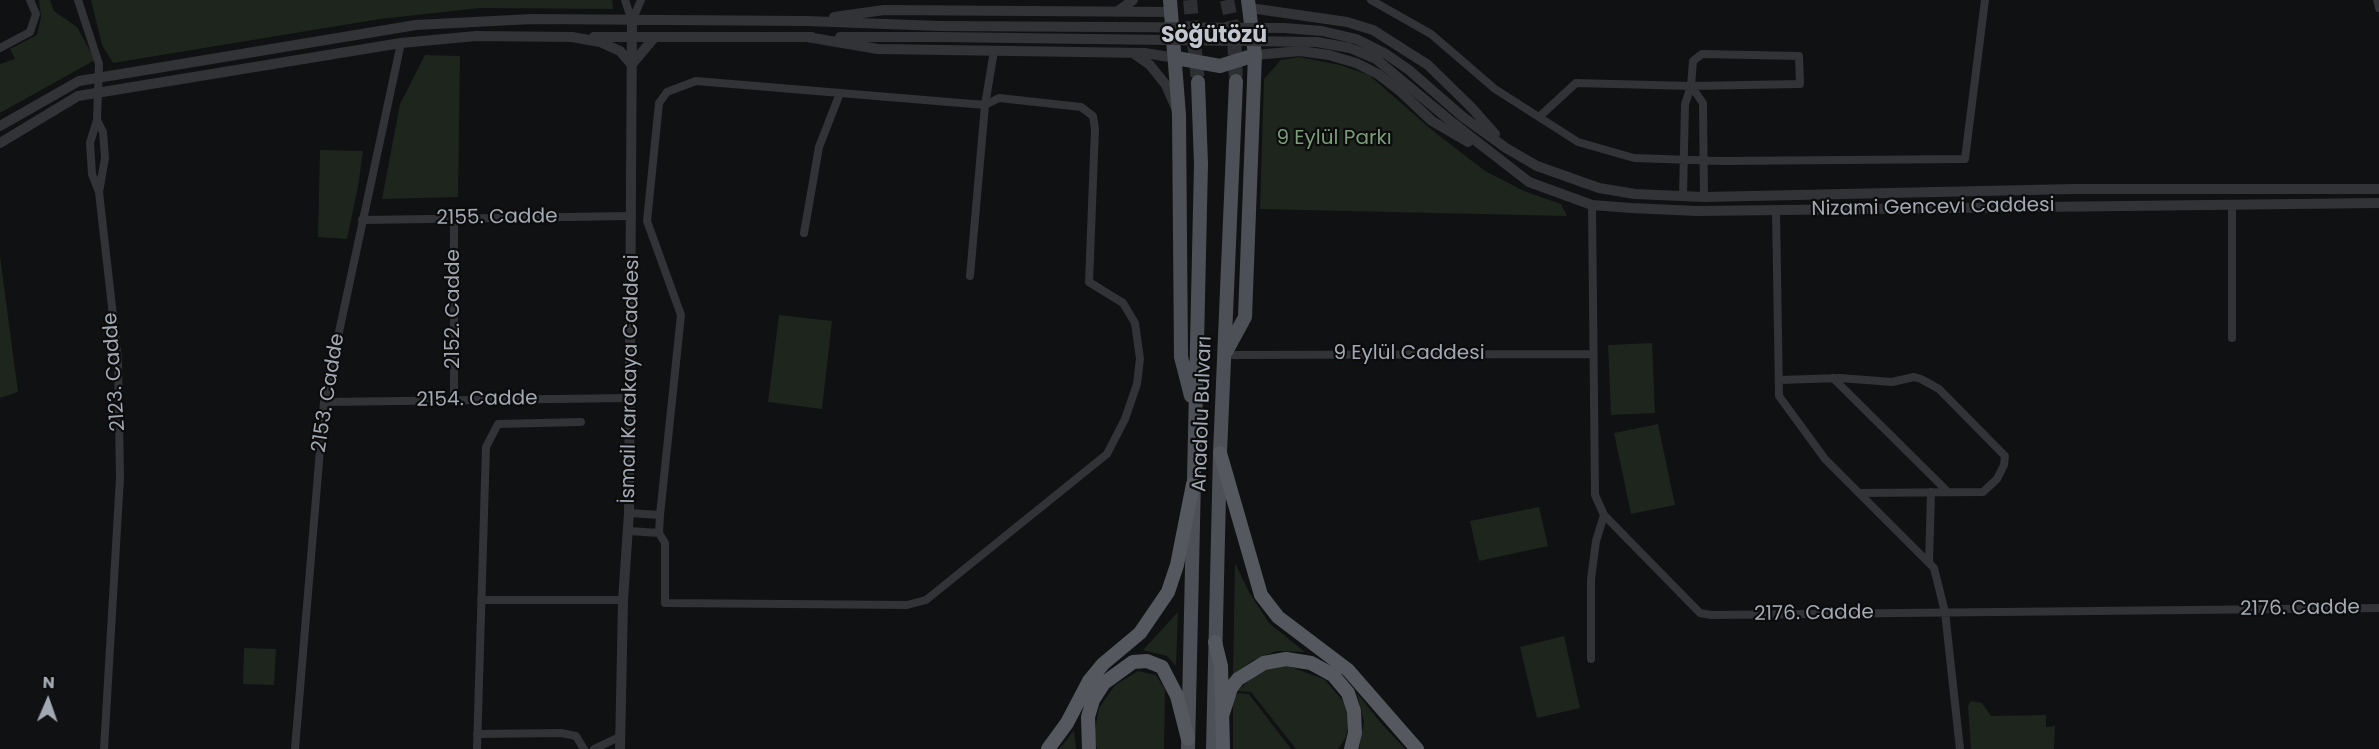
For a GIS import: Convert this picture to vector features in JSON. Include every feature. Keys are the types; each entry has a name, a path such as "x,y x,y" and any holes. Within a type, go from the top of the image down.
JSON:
{"highway":[{"path":"1220,453 1261,596 1278,617 1348,670 1417,749"},
{"path":"1048,749 1067,723 1089,681 1103,664 1140,633 1168,592 1177,566 1193,484"},
{"path":"1215,642 1221,666 1223,749"},
{"path":"1223,713 1231,688 1238,679 1256,667 1264,663 1286,659 1311,663 1333,675 1348,693 1354,711 1355,733 1351,749"},
{"path":"1089,749 1088,717 1093,700 1104,683 1133,662 1147,661 1162,667 1177,696 1188,744"}],"main road":[{"path":"1184,0 1171,6 1179,115 1181,357 1195,416"},
{"path":"1225,355 1245,317 1255,55 1246,3"},
{"path":"1176,58 1220,66 1255,55"},
{"name":"Anadolu Bulvarı","path":"1213,749 1220,453 1236,81"},
{"name":"Anadolu Bulvarı","path":"1188,744 1201,164 1198,82"}],"street":[{"path":"0,48 30,32 36,14 30,0"},
{"name":"2123. Cadde","path":"78,0 97,53 100,76 97,120 103,132 105,158 99,192 118,360 120,427 117,529 104,749"},
{"name":"İsmail Karakaya Caddesi","path":"618,749 623,600 629,513 632,216 632,21 625,0"},
{"name":"İsmail Karakaya Caddesi","path":"632,21 641,0"},
{"path":"1116,12 1133,0"},
{"path":"1371,0 1431,34 1495,89 1578,142 1634,158 1684,160 1965,159 1985,0"},
{"path":"2377,0 2379,9"},
{"name":"Nizami Gencevi Caddesi","path":"1246,3 1347,22 1373,30 1428,65 1472,108 1506,148"},
{"path":"0,126 70,83 100,76 416,25 522,19 806,21 884,10 1116,12 1171,6"},
{"name":"Nizami Gencevi Caddesi","path":"806,21 940,26 1213,27 1322,31 1356,39 1386,54 1409,70 1463,117 1506,148 1537,165 1599,188 1635,194 1704,197 2075,189 2379,189"},
{"path":"0,143 69,99 99,91 401,43 476,36 807,37 878,49 1133,53 1176,58"},
{"path":"572,37 600,42 620,51 632,64 654,38"},
{"name":"Nizami Gencevi Caddesi","path":"807,37 1317,42 1350,48 1376,59 1499,161 1528,182 1592,205 1697,211 2379,203"},
{"name":"2153. Cadde","path":"295,749 324,402 401,43"},
{"path":"970,276 985,105 994,51"},
{"name":"Nizami Gencevi Caddesi","path":"1255,55 1300,51 1329,55 1356,63 1386,81 1432,121 1499,161"},
{"path":"1133,53 1150,65 1166,85 1179,115"},
{"path":"1539,117 1576,83 1691,86 1800,84 1799,57 1702,54 1693,61 1691,86 1685,104 1683,197"},
{"path":"696,81 840,93 985,105 999,98 1081,107 1093,116 1095,129 1089,282 1123,303 1135,322 1140,359 1137,384 1125,419 1107,454 926,600 907,605 665,603 665,543 659,533 681,315 647,220 659,104 667,92 696,81"},
{"path":"1691,86 1703,103 1704,197"},
{"path":"804,233 819,147 840,93"},
{"path":"97,120 90,143 92,174 99,192"},
{"path":"2232,204 2232,338"},
{"name":"2176. Cadde","path":"1592,205 1595,495 1604,515 1700,613 1711,615 2379,608"},
{"path":"1776,210 1779,396 1825,459 1934,568 1945,612 1959,749"},
{"name":"2155. Cadde","path":"362,220 632,216"},
{"name":"2152. Cadde","path":"454,218 454,399"},
{"name":"9 Eylül Caddesi","path":"1225,355 1593,354"},
{"path":"1779,380 1833,378 1892,382 1914,377 1922,379 1939,389 2005,456 2004,465 1997,479 1983,492 1858,493"},
{"path":"1833,378 1948,492"},
{"name":"2154. Cadde","path":"324,402 630,398"},
{"path":"477,749 486,447 498,424 582,422"},
{"path":"1929,563 1930,492"},
{"path":"629,513 660,515"},
{"path":"1591,659 1591,579 1596,541 1604,515"},
{"path":"628,531 659,533"},
{"path":"481,600 623,600"},
{"path":"477,734 561,733 576,736 585,749"},
{"path":"594,749 619,737"}],"green space":[{"path":"39,0 50,0 54,11 77,27 95,60 0,113 0,64 15,59 10,49 37,35 41,17"},
{"path":"91,0 612,0 613,9 480,8 380,19 113,63 102,45"},
{"path":"425,55 460,56 458,197 382,199 400,104"},
{"name":"9 Eylül Parkı","path":"1299,57 1340,65 1369,75 1432,130 1485,171 1524,191 1561,204 1567,216 1260,209 1264,79 1281,60"},
{"path":"320,150 363,151 347,239 318,237"},
{"path":"0,256 18,392 0,398"},
{"path":"779,315 832,321 822,409 768,402"},
{"path":"1652,343 1655,413 1611,415 1608,345"},
{"path":"1658,424 1675,505 1631,514 1614,433"},
{"path":"1539,507 1548,546 1479,561 1470,521"},
{"path":"1235,563 1249,592 1269,623 1305,652 1276,651 1252,661 1233,674"},
{"path":"1178,612 1176,666 1167,656 1143,650"},
{"path":"1564,636 1580,708 1537,718 1520,647"},
{"path":"244,648 276,649 274,685 243,684"},
{"path":"1288,666 1324,679 1344,702 1349,712 1348,724 1346,737 1338,749 1296,749 1251,692 1237,691 1255,675 1273,667"},
{"path":"1138,671 1156,675 1165,689 1164,749 1097,749 1094,735 1099,708 1115,685"},
{"path":"1239,693 1249,694 1291,749 1233,749 1233,698"},
{"path":"1357,693 1405,749 1359,749 1364,722"},
{"path":"1971,701 1982,703 1991,716 2046,715 2046,727 2055,726 2054,749 1971,749 1968,706"},
{"path":"1074,730 1076,749 1059,749 1065,742"}],"tunnel":[{"path":"1190,0 1198,82"},
{"path":"1227,0 1234,34 1236,81"}],"district":[{"name":"Söğütözü","path":"1214,36"}]}
